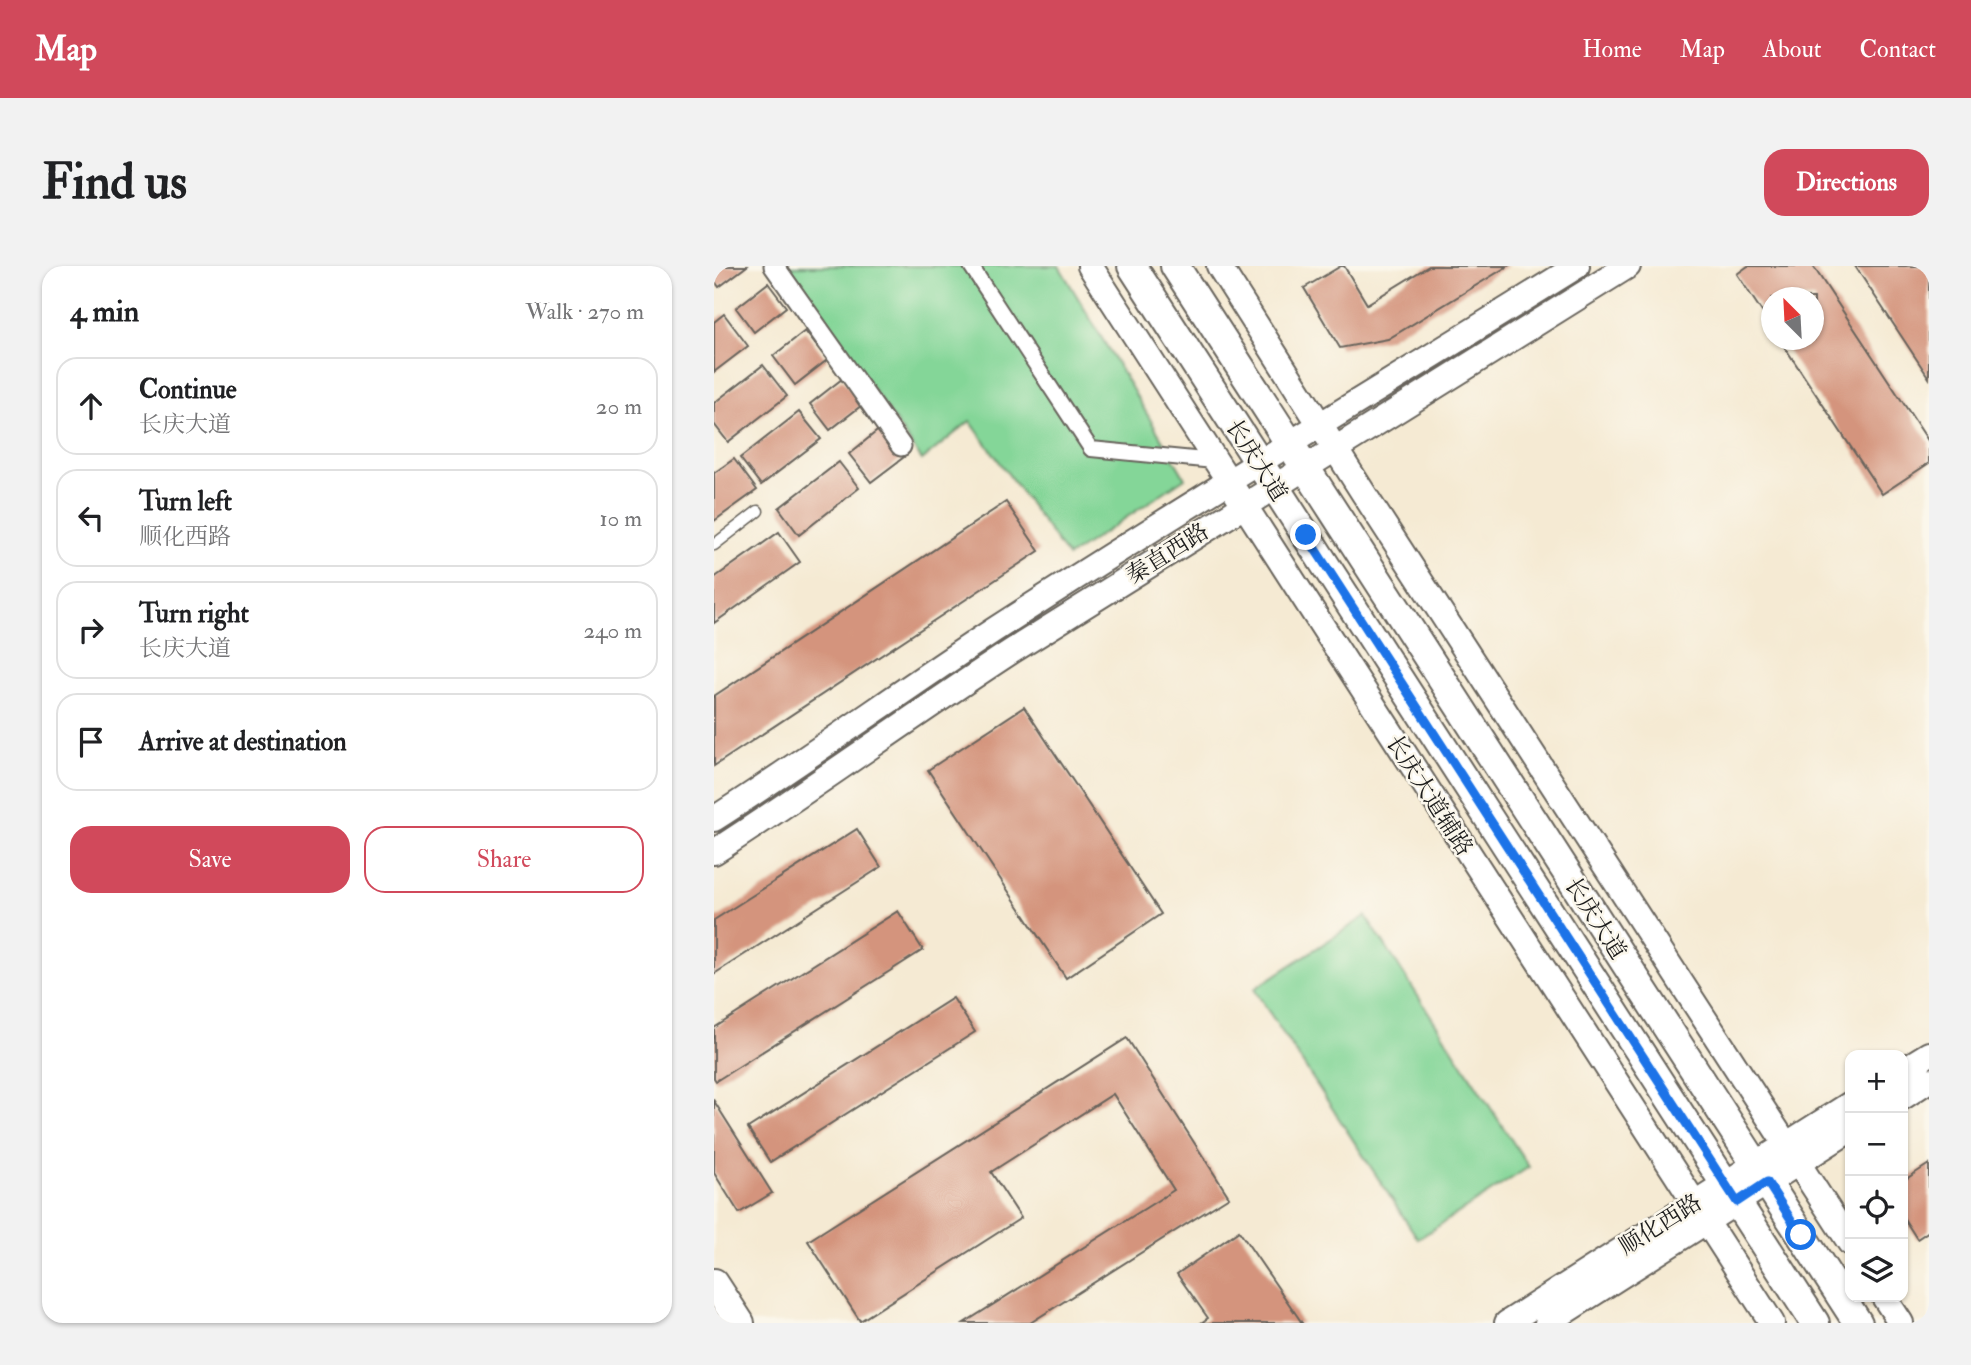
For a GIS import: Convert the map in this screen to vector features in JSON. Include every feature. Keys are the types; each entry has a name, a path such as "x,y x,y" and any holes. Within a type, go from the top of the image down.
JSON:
{"main road":[{"name":"长庆大道","path":"1132,266 1815,1323"},
{"name":"长庆大道","path":"1175,266 1858,1323"},
{"path":"714,1283 740,1323"}],"street":[{"path":"774,266 901,446"},
{"path":"971,266 1091,449 1214,461"},
{"name":"长庆大道辅路","path":"1090,266 1772,1323"},
{"path":"1219,266 1847,1239"},
{"name":"秦直西路","path":"714,852 800,796 912,716 1243,506 1267,475 1297,456 1321,426 1577,266"},
{"name":"秦直西路","path":"1297,456 1335,449 1628,266"},
{"name":"秦直西路","path":"714,819 783,775 896,694 986,635 1228,483 1267,475"},
{"path":"1908,1067 1929,1054"},
{"path":"1908,1094 1929,1080"},
{"name":"顺化西路","path":"1792,1154 1845,1108"},
{"name":"顺化西路","path":"1547,1323 1730,1192 1792,1154 1845,1132"},
{"name":"顺化西路","path":"1507,1323 1700,1212"},
{"path":"1887,1302 1901,1323"}],"lane":[{"path":"714,545 758,511"}],"green space":[{"path":"788,266 1059,266 1185,478 1068,557 970,421 922,460"},
{"path":"1366,916 1529,1167 1418,1239 1254,989"}],"building":[{"path":"714,266 747,266 719,287 714,280"},
{"path":"1344,266 1367,304 1429,266 1508,266 1388,339 1340,348 1304,288"},
{"path":"1748,266 1813,266 1929,442 1929,463 1882,494 1787,350 1824,350 1824,287 1761,287 1761,310 1737,274"},
{"path":"1855,266 1929,266 1929,378"},
{"path":"768,283 786,307 754,332 736,308"},
{"path":"724,314 748,346 714,372 714,322"},
{"path":"805,331 827,360 795,385 773,356"},
{"path":"763,365 787,396 728,442 714,424 714,403"},
{"path":"842,379 862,405 830,430 810,404"},
{"path":"799,412 821,439 761,485 740,458"},
{"path":"881,428 904,457 871,482 849,454"},
{"path":"734,459 757,490 714,521 714,473"},
{"path":"839,462 859,488 799,535 779,508"},
{"path":"1006,502 1039,551 714,766 714,696"},
{"path":"779,532 800,562 714,623 714,578"},
{"path":"1024,707 1161,914 1066,978 928,770"},
{"path":"857,829 881,867 714,974 714,920"},
{"path":"898,911 923,950 716,1081 714,1028"},
{"path":"953,998 975,1032 770,1162 748,1128"},
{"path":"1127,1038 1229,1197 1030,1323 964,1323 1174,1190 1113,1094 991,1172 1021,1218 860,1321 808,1241"},
{"path":"714,1101 772,1193 739,1213 714,1173"},
{"path":"1929,1164 1929,1231 1917,1239 1908,1225 1908,1178"},
{"path":"1239,1231 1302,1323 1201,1323 1208,1318 1177,1274"}],"route":[{"path":"1306,535 1737,1202 1767,1182 1801,1235"}]}
